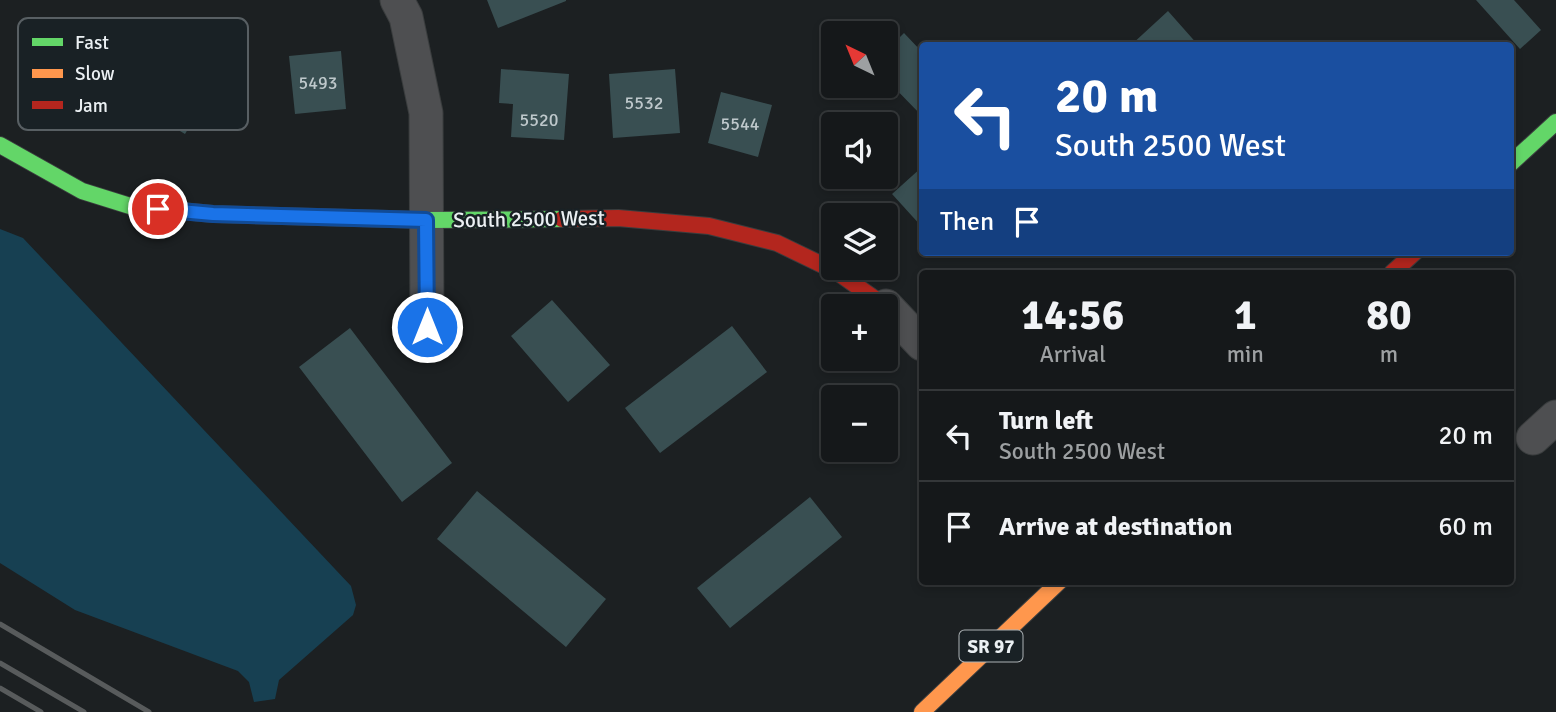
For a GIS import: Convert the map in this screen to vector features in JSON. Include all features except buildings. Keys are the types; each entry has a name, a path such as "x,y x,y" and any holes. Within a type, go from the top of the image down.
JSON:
{"street":[{"path":"397,0 406,18 426,113 427,327"},
{"path":"1514,160 1556,122"},
{"name":"South 2500 West","path":"0,145 82,191 130,206 213,214 426,220 618,218 709,226 777,243 837,272 868,294"},
{"path":"1395,270 1411,256"},
{"name":"South 2500 West","path":"898,319 919,341"},
{"name":"SR 97","path":"922,712 1056,585"}],"shaded area":[{"path":"0,229 23,238 351,586 356,605 353,615 279,680 275,699 254,702 249,682 238,671 75,610 0,563"}],"railway":[{"path":"0,624 149,712"},
{"path":"0,663 84,712"},
{"path":"0,688 41,712"}],"traffic: fast":[{"path":"1514,160 1556,122"},
{"path":"0,145 82,191 130,206 213,214 426,220 562,219"}],"traffic: slow":[{"path":"922,712 1056,585"}],"traffic: jam":[{"path":"562,219 618,218 709,226 777,243 837,272 868,294"},
{"path":"1395,270 1411,256"}],"route":[{"path":"158,209 213,214 426,220 427,327"}]}
